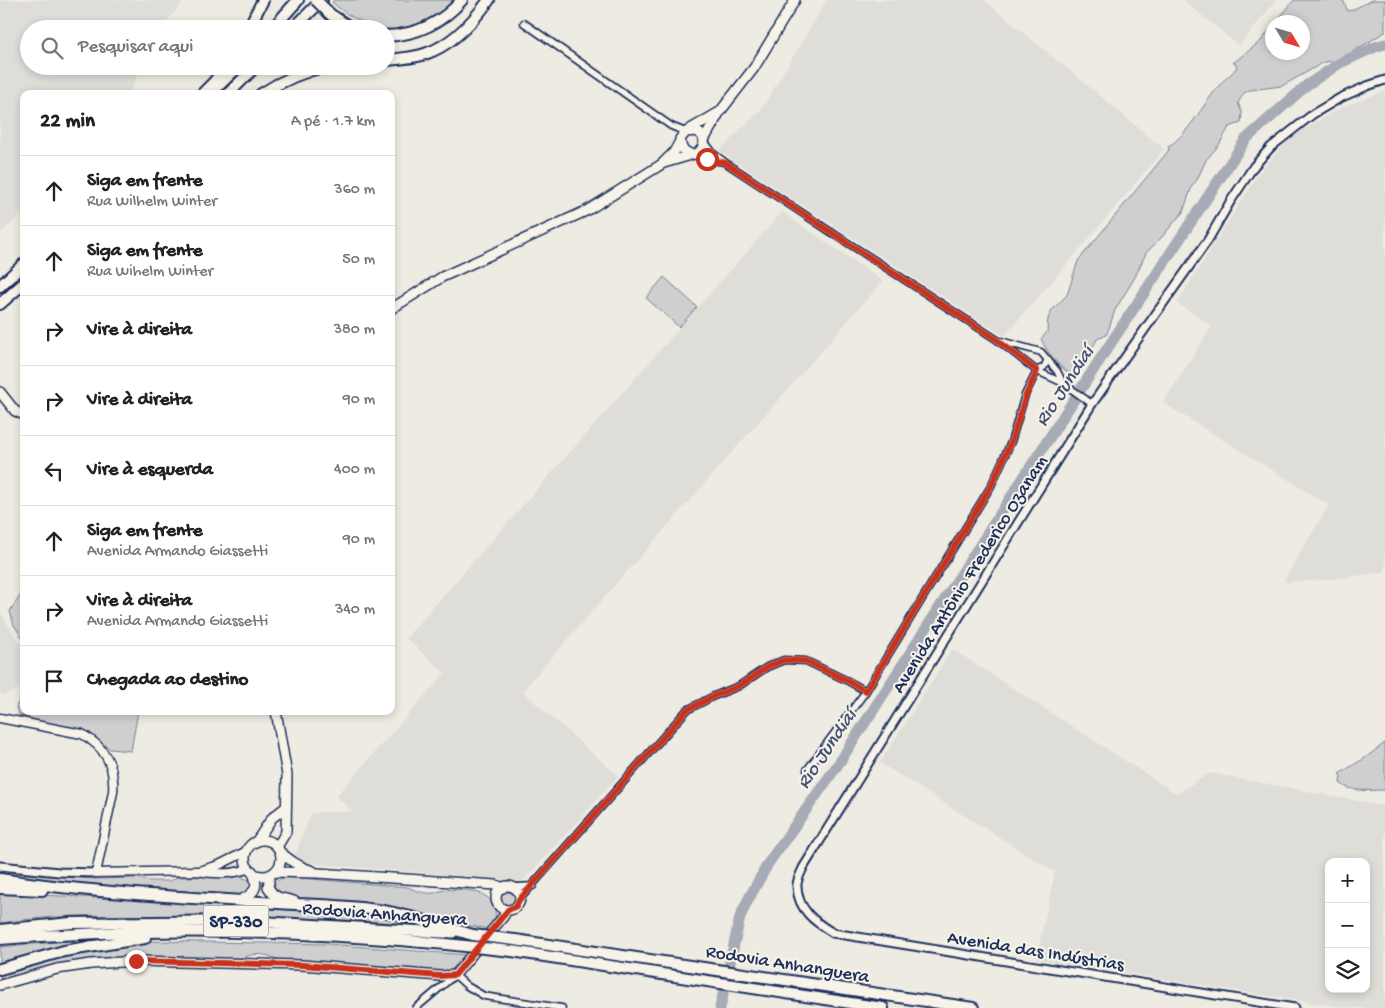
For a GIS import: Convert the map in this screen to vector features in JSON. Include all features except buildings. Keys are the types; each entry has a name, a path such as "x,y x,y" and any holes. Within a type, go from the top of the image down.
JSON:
{"highway":[{"path":"253,20 263,0"},
{"path":"280,20 298,0"},
{"path":"316,0 339,20"},
{"path":"302,20 322,0"},
{"path":"395,35 412,33 439,21 462,0"},
{"path":"395,59 424,54 446,43 462,31 489,0"},
{"path":"206,90 219,75"},
{"path":"214,90 230,75"},
{"path":"232,90 247,75"},
{"path":"268,90 300,75"},
{"path":"0,286 20,268"},
{"path":"0,304 20,286"},
{"path":"0,879 110,892"},
{"path":"0,888 110,892 289,904 304,903 378,910 472,935"},
{"name":"Rodovia Anhanguera","path":"0,930 71,923 244,921 472,935 703,967 973,1008"},
{"path":"0,970 40,957 89,946 211,931"},
{"name":"Rodovia Anhanguera","path":"0,938 70,933 211,931 345,936 446,944 512,951 883,1008"}],"main road":[{"path":"662,164 701,150 718,113 754,68 795,0"},
{"path":"692,154 682,149 684,136 718,113"},
{"path":"395,306 442,277 588,210 662,164 674,152 684,136 692,130 700,133 704,140"},
{"path":"0,392 15,411 20,413"},
{"path":"277,715 287,775 286,832 279,850 280,863 272,874 268,887 273,894 304,903"},
{"path":"0,718 82,734 100,747 114,779 96,873 197,871 207,873 240,872 250,869 262,876 317,873 496,885 518,893 519,900 516,906 508,910 455,975 440,976 302,965 136,961 91,964 57,969 0,984"},
{"path":"197,871 219,865 247,851 256,842 272,818 286,807"},
{"path":"256,842 268,841 295,864 317,873"},
{"path":"239,901 251,895 255,890 255,878 246,862 247,851"},
{"path":"474,884 508,910"},
{"path":"497,924 499,890 507,888"}],"street":[{"path":"524,23 684,136"},
{"name":"Avenida Antônio Frederico Ozanam","path":"796,886 803,868 1092,404 1208,240 1230,202 1262,156 1289,131 1313,114 1340,98 1385,80"},
{"path":"671,126 684,136"},
{"path":"704,140 714,154 726,163 996,339 1037,371 1064,384 1092,404"},
{"path":"692,154 726,163"},
{"path":"996,339 1041,352 1057,371 1064,384"},
{"path":"1025,362 1026,358 1035,349"},
{"path":"807,770 866,691 991,486 1011,442 1026,395 1037,371 1044,366 1048,359"},
{"path":"519,900 687,710 739,686 767,667 784,660 806,661 866,691"},
{"path":"0,866 59,872 96,873"},
{"path":"507,888 533,886"},
{"name":"Avenida das Indústrias","path":"796,886 802,908 818,924 833,933 1295,1008"},
{"path":"416,1008 455,975 467,986 484,996 562,1008"}],"shaded area":[{"path":"0,0 185,0 168,20 20,20 20,75 138,75 131,90 20,90 20,215 0,234"},
{"path":"334,0 460,0 439,18 430,23 401,30 395,30 395,20 358,20 332,2"},
{"path":"827,0 984,0 1164,149 1004,336 719,151 761,110"},
{"path":"1183,0 1277,0 1239,46"},
{"path":"1294,0 1343,0 1347,10 1350,11 1372,0 1385,0 1385,32 1336,62 1332,63 1329,61 1321,64 1282,86 1250,90 1244,93 1238,103 1242,112 1241,123 1229,127 1219,145 1206,160 1197,180 1192,186 1183,212 1146,253 1135,277 1115,310 1106,335 1097,339 1087,355 1083,368 1071,374 1053,359 1041,339 1047,332 1048,319 1052,310 1067,295 1078,261 1169,150 1168,147 1176,141 1195,119 1220,84 1235,70 1237,67 1233,63 1265,36 1265,60 1310,60 1310,15 1282,15"},
{"path":"1385,91 1385,572 1324,580 1283,582 1329,505 1163,403 1212,326 1177,303 1261,170 1291,137 1340,108"},
{"path":"782,212 883,281 522,691 618,776 523,881 306,863 295,855 311,813 352,811 336,796 445,673 406,638"},
{"path":"664,277 697,307 679,327 646,298"},
{"path":"20,596 20,634 14,625 10,611"},
{"path":"0,612 20,644 20,686 16,691 3,695 0,694"},
{"path":"952,649 1177,794 1209,773 1385,806 1385,1008 1347,1008 1036,959 1055,872 880,763"},
{"path":"20,699 20,715 137,715 131,751 110,749 83,729 48,724 19,715 16,707"},
{"path":"1385,743 1385,790 1356,790 1340,783 1341,776 1339,774"},
{"path":"0,872 93,879 138,878 149,881 170,881 178,877 239,876 249,880 253,887 244,895 235,896 151,892 0,875"},
{"path":"287,877 408,887 427,893 452,889 473,891 486,896 491,901 495,909 494,923 491,929 443,922 370,904 294,898 281,895 274,885"},
{"path":"508,892 513,894 515,899 513,904 508,906 503,904 501,899 503,894"},
{"path":"0,893 343,910 385,916 410,922 410,924 228,916 125,915 63,917 0,923"},
{"path":"92,939 92,942 0,966 0,947"},
{"path":"144,941 328,944 467,955 453,970 443,972 282,961 260,954 250,955 239,960 133,957 36,971 0,981 0,973 78,951"}],"waterway":[{"name":"Rio Jundiaí","path":"720,1008 740,917 769,862 837,766 1101,358 1246,139 1307,85 1340,63 1385,44"}],"route":[{"path":"136,961 302,965 440,976 455,975 508,910 518,904 519,900 687,710 739,686 767,667 784,660 806,661 866,691 991,486 1011,442 1026,395 1037,371 996,339 726,163 707,159"}]}
